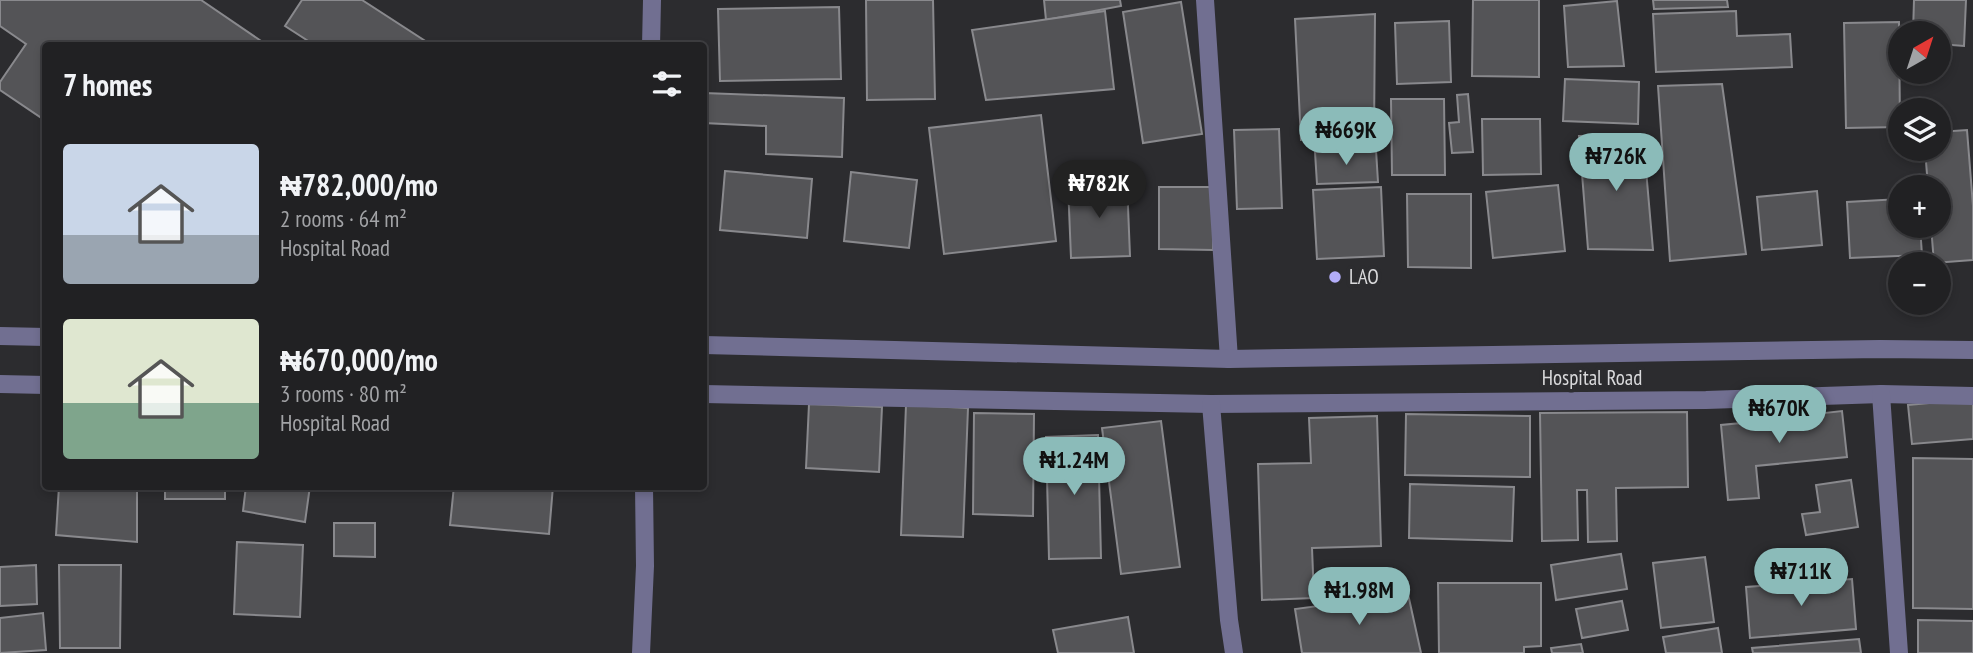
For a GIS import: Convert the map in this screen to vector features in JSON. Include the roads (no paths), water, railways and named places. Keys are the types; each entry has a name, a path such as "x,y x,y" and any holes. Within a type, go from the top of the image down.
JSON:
{"street":[{"path":"651,42 652,0"},
{"path":"1205,0 1221,359"},
{"path":"0,336 42,337"},
{"name":"Hospital Road","path":"707,345 1221,359 1880,349 1973,350"},
{"path":"0,384 42,385"},
{"name":"Hospital Road","path":"707,394 1211,404 1706,400 1881,394 1973,396"},
{"path":"1881,394 1899,653"},
{"path":"1211,404 1234,653"},
{"path":"641,653 645,566 644,490"}],"place":[{"name":"LAO","path":"1335,277"}]}
